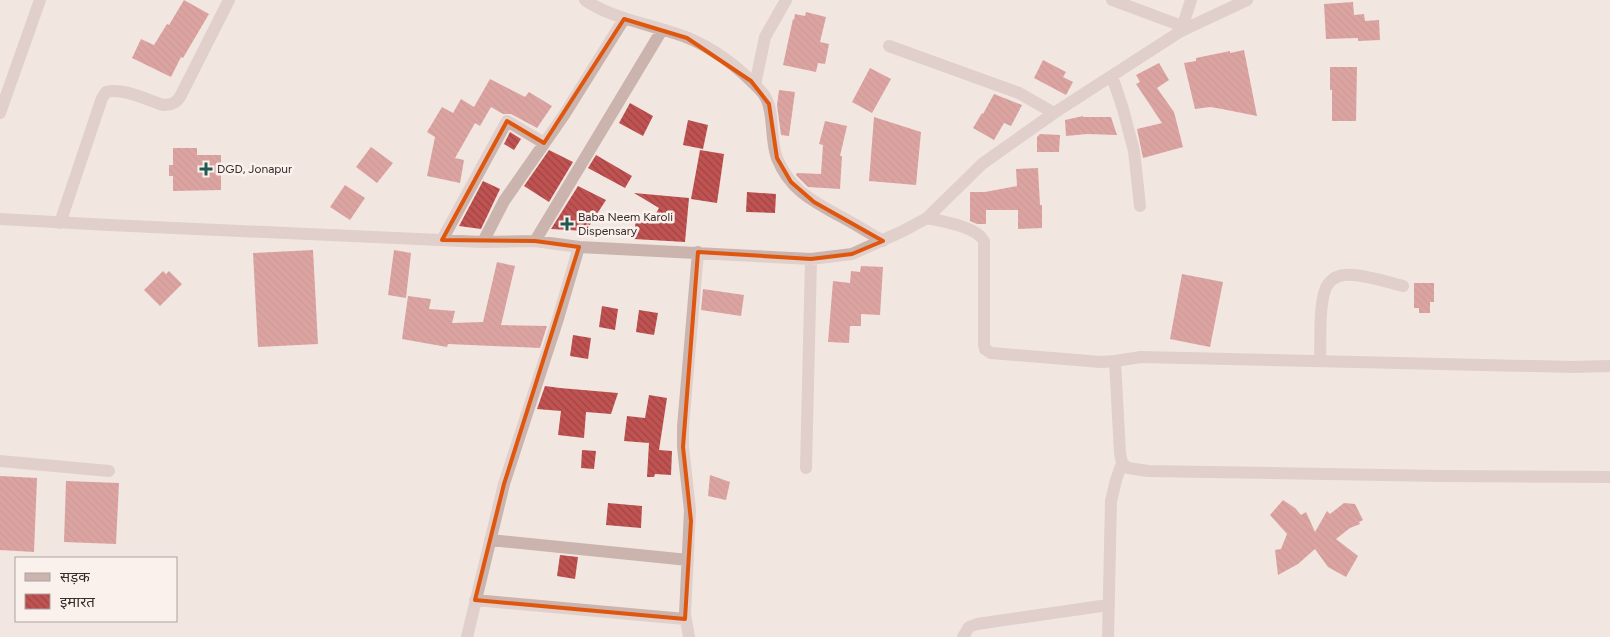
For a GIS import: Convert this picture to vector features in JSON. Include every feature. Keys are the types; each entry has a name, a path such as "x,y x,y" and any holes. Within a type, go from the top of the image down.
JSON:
{"street":[{"path":"0,113 40,0"},
{"path":"60,223 92,125 106,92 114,90 163,105 175,103 182,93 229,0"},
{"path":"585,0 624,19 688,38 730,63 766,96 769,104 772,139 777,158 791,182 800,192 814,202 883,240"},
{"path":"755,85 765,37 786,0"},
{"path":"1112,0 1181,28"},
{"path":"1181,28 1191,0"},
{"path":"0,219 483,242 535,240 579,247 811,258 852,254 927,218 982,164 1181,28 1247,0"},
{"path":"483,242 504,201 564,115 624,19"},
{"path":"535,240 662,30"},
{"path":"889,46 1018,93 1054,113"},
{"path":"1112,76 1130,132 1140,206"},
{"path":"442,240 507,121 544,143"},
{"path":"927,218 973,231 979,234 984,242 984,345 991,353 1101,362 1141,357 1573,367 1610,366"},
{"path":"467,637 490,540 516,446 557,322 579,247"},
{"path":"689,637 685,619 690,510 683,447 683,426 698,252"},
{"path":"806,468 811,258"},
{"path":"1320,361 1322,303 1325,291 1332,280 1339,276 1355,275 1403,286"},
{"path":"1108,637 1111,501 1122,463 1115,361"},
{"path":"0,461 109,472"},
{"path":"1122,463 1128,468 1148,471 1610,478"},
{"path":"490,540 688,560"},
{"path":"475,600 685,619"},
{"path":"963,637 969,627 977,624 1108,605"}],"highlighted area":[{"path":"624,19 687,38 751,81 769,104 777,158 791,182 814,202 883,241 852,254 811,259 698,252 683,447 691,521 685,619 475,600 504,484 579,247 535,241 442,240 507,121 544,143"}],"building":[{"path":"184,0 209,14 183,58 181,57 171,77 132,58 141,39 154,45"},
{"path":"1353,2 1354,15 1364,14 1365,21 1379,20 1380,40 1358,41 1358,38 1326,39 1324,4"},
{"path":"806,12 826,17 820,42 829,44 825,64 818,63 816,72 783,65 795,14 805,16"},
{"path":"1244,50 1257,116 1210,107 1195,109 1184,63 1196,61 1196,58"},
{"path":"1043,60 1066,72 1063,77 1073,82 1066,95 1034,78"},
{"path":"1159,63 1169,80 1157,88 1174,112 1183,147 1143,158 1137,129 1162,123 1136,84 1140,82 1136,75"},
{"path":"1330,67 1357,67 1356,121 1332,121"},
{"path":"870,68 891,79 872,113 852,102"},
{"path":"490,79 525,97 529,92 552,106 537,128 511,114 503,114 491,107 480,126 475,123 455,158 464,160 460,183 427,176 435,137 427,132 442,107 453,113 461,99 474,107"},
{"path":"779,90 795,92 789,136 781,135 777,105"},
{"path":"994,94 1022,105 1011,126 1004,123 994,140 973,128"},
{"path":"630,103 653,116 643,136 619,123"},
{"path":"1083,116 1111,117 1117,135 1087,134 1066,136 1065,120"},
{"path":"874,117 921,132 916,185 869,181"},
{"path":"688,120 708,125 703,149 683,145"},
{"path":"825,121 847,126 840,156 842,156 840,189 808,187 796,175 797,173 821,174 823,145 819,144"},
{"path":"510,132 521,139 514,150 504,144"},
{"path":"1040,134 1060,135 1059,152 1037,152 1037,137"},
{"path":"371,147 393,163 377,183 356,167"},
{"path":"173,148 197,148 197,155 221,155 221,190 173,191 173,176 169,176 169,165 173,165"},
{"path":"549,150 573,162 549,202 524,186"},
{"path":"700,150 724,154 717,203 691,199"},
{"path":"596,155 632,176 625,188 588,168"},
{"path":"1038,168 1040,205 1042,205 1042,228 1018,229 1018,210 986,210 986,224 977,224 970,221 970,192 985,192 1017,186 1016,169"},
{"path":"483,181 500,189 481,229 459,226"},
{"path":"345,185 365,198 350,220 330,207"},
{"path":"578,186 606,200 586,231 551,229"},
{"path":"747,192 776,194 775,213 746,212"},
{"path":"634,193 689,198 685,242 634,239 636,215 651,223 659,208"},
{"path":"313,250 318,344 258,347 253,253"},
{"path":"394,250 411,253 406,298 388,295"},
{"path":"497,262 515,266 501,325 547,326 540,348 448,344 447,347 402,339 408,296 431,299 429,309 455,311 452,323 483,322"},
{"path":"861,266 883,267 880,315 861,314 861,326 850,326 849,343 828,342 833,281 850,283 851,271 860,272"},
{"path":"163,271 166,274 169,271 182,284 160,306 144,290"},
{"path":"1182,274 1223,282 1210,347 1170,339"},
{"path":"1414,283 1434,283 1434,302 1430,302 1430,313 1419,313 1419,308 1414,308"},
{"path":"703,289 744,295 741,316 701,310"},
{"path":"602,306 618,309 615,330 599,327"},
{"path":"639,310 658,313 654,335 636,332"},
{"path":"573,335 591,338 588,359 570,356"},
{"path":"545,386 618,393 611,414 586,412 584,438 558,435 561,411 537,409"},
{"path":"649,395 667,398 659,450 672,451 671,475 655,474 654,477 647,477 649,443 624,441 627,416 645,418"},
{"path":"582,450 596,451 594,469 581,468"},
{"path":"710,475 730,482 726,500 708,496"},
{"path":"0,476 37,478 34,552 0,550"},
{"path":"66,481 119,483 116,544 64,542"},
{"path":"1283,500 1295,508 1301,515 1306,512 1315,532 1327,511 1330,514 1344,503 1355,504 1363,520 1359,522 1360,524 1350,528 1336,539 1358,556 1346,577 1328,567 1315,549 1298,564 1278,575 1275,550 1281,549 1287,534 1270,515"},
{"path":"608,503 642,506 641,528 606,525"},
{"path":"560,555 578,557 575,579 557,576"}],"place":[{"name":"DGD, Jonapur","path":"206,169"},
{"name":"Baba Neem Karoli Dispensary","path":"567,224"}]}
